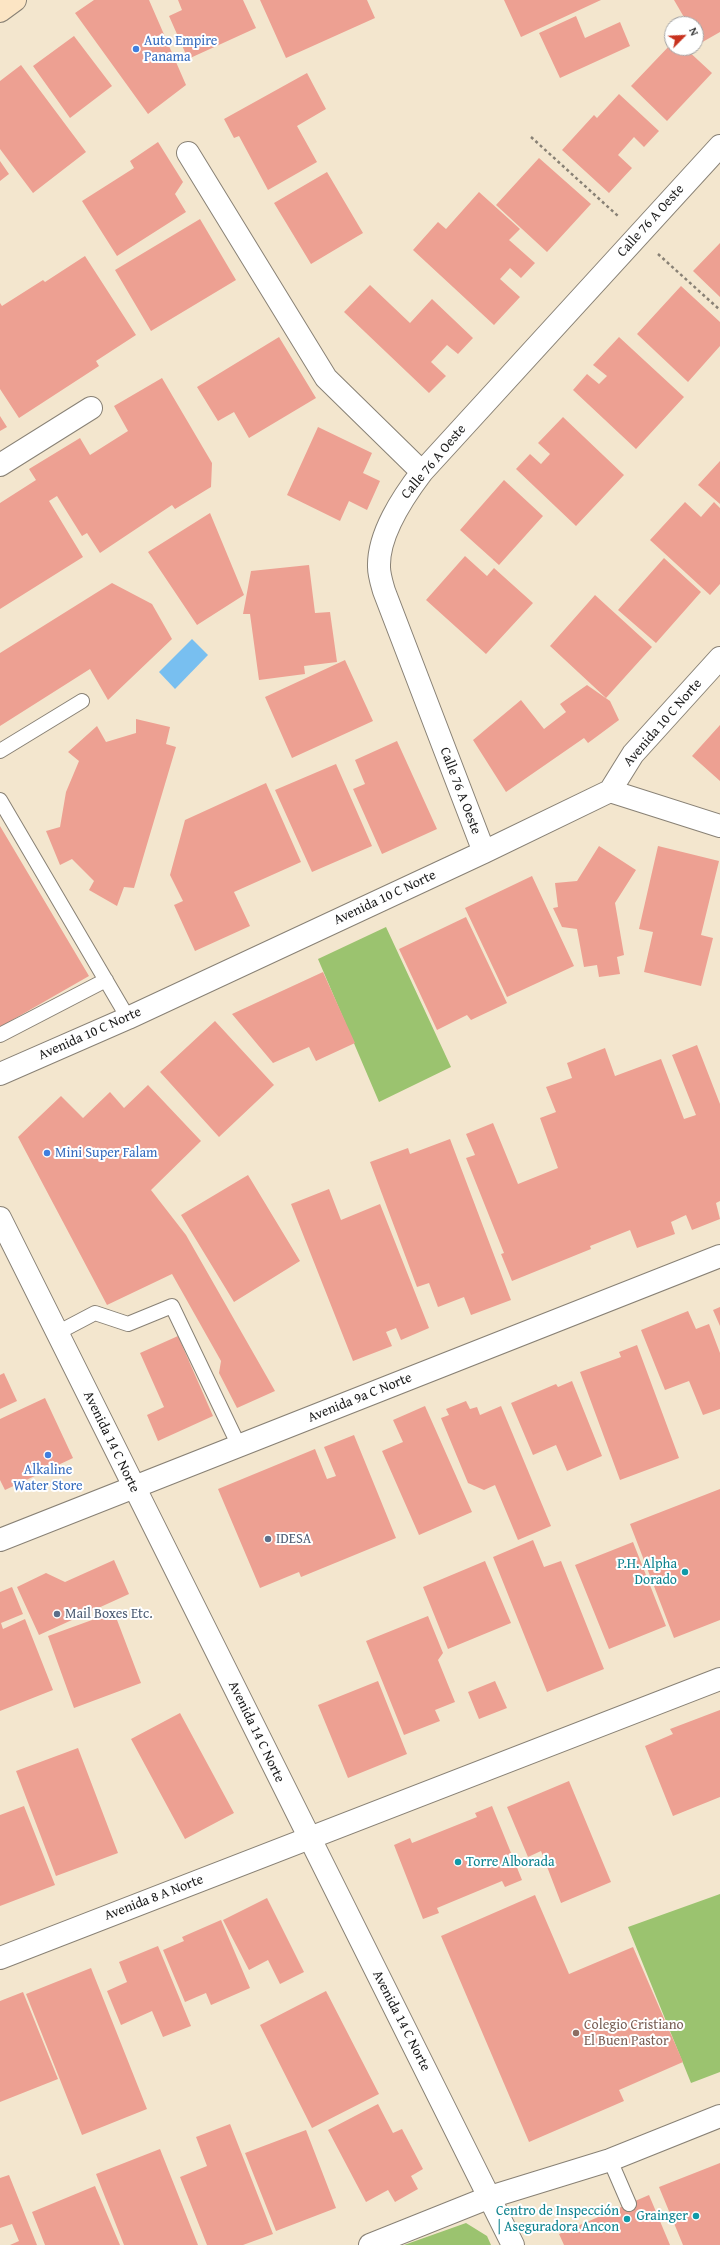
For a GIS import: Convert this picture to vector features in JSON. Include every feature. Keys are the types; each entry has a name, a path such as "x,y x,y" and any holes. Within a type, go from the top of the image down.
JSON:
{"main road":[{"path":"0,11 15,0"}],"street":[{"name":"Calle 76 A Oeste","path":"484,852 384,591 379,567 382,543 402,499 422,472 720,146"},
{"path":"188,153 326,378 422,472"},
{"path":"0,465 91,408"},
{"name":"Avenida 10 C Norte","path":"0,1074 128,1018 484,852 610,791 633,754 720,658"},
{"path":"610,791 720,826"},
{"name":"Avenida 14 C Norte","path":"0,1218 513,2245"},
{"name":"Avenida 9a C Norte","path":"0,1540 720,1256"},
{"name":"Avenida 8 A Norte","path":"0,1958 720,1679"},
{"path":"370,2245 490,2197 610,2160 720,2116"}],"lane":[{"path":"0,751 82,701"},
{"path":"0,800 128,1018"},
{"path":"0,1035 106,980"},
{"path":"57,1333 95,1314 128,1324 172,1306 239,1446"},
{"path":"610,2160 629,2204"}],"path":[{"path":"531,137 619,216"},
{"path":"654,251 720,310"}],"green space":[{"path":"386,927 451,1067 379,1102 318,959"},
{"path":"720,1894 720,2072 691,2083 628,1927"},
{"path":"466,2223 487,2236 491,2245 404,2245"}],"water":[{"path":"192,639 208,655 175,689 159,672"}],"building":[{"name":"Auto Empire Panama","path":"94,0 149,0 186,85 148,114 75,13"},
{"path":"178,0 243,0 256,28 188,59 169,16 182,10"},
{"path":"260,0 367,0 375,18 286,58"},
{"path":"504,0 601,0 521,37"},
{"path":"674,0 720,0 720,32 704,41 704,16 683,16"},
{"path":"576,16 585,38 620,22 630,46 560,78 539,33"},
{"path":"74,36 112,86 70,118 33,66"},
{"path":"664,51 664,56 694,56 712,73 667,121 631,86"},
{"path":"21,65 86,152 33,193 0,149 0,81"},
{"path":"307,73 326,109 297,126 317,162 268,190 239,136 234,138 224,119"},
{"path":"619,94 659,131 644,147 634,137 618,155 632,168 609,193 562,150 594,115 597,118"},
{"path":"158,142 183,182 175,194 186,212 117,256 82,201 134,168 130,161"},
{"path":"539,158 591,204 547,252 496,205"},
{"path":"0,161 9,174 0,181"},
{"path":"327,172 363,233 311,264 274,203"},
{"path":"479,192 520,229 509,240 535,263 521,278 510,268 500,279 520,297 494,325 413,250 438,222 446,229"},
{"path":"200,219 236,280 151,331 115,270"},
{"path":"720,243 720,297 693,271"},
{"path":"85,256 136,335 96,361 99,366 19,418 0,389 0,303 2,306 43,280 45,282"},
{"path":"370,285 410,323 432,299 473,338 458,354 447,345 431,362 446,376 429,393 344,312"},
{"path":"681,286 720,322 720,346 688,382 637,334"},
{"path":"279,337 316,398 249,438 234,412 218,421 197,387"},
{"path":"619,337 684,397 636,449 573,390 587,374 599,384 607,376 593,365"},
{"path":"162,378 212,463 211,487 175,509 172,505 100,553 87,533 82,536 57,496 49,501 83,557 0,609 0,503 36,480 29,469 80,438 90,455 128,431 114,406"},
{"path":"0,416 7,427 0,431"},
{"path":"563,417 624,475 576,526 516,469 530,454 541,464 550,454 538,443"},
{"path":"318,427 372,453 363,473 380,481 367,510 349,501 340,521 287,495"},
{"path":"720,461 720,504 698,485"},
{"path":"504,480 543,516 499,565 460,530"},
{"path":"685,502 701,517 714,502 720,508 720,584 710,595 650,540"},
{"path":"210,513 244,595 197,625 148,552"},
{"path":"465,556 487,576 494,568 533,603 486,654 426,600"},
{"path":"664,558 701,592 656,643 618,610"},
{"path":"309,565 315,613 330,612 337,662 304,666 305,674 259,680 250,614 243,614 251,571"},
{"path":"112,583 152,604 172,639 108,700 90,669 0,726 0,653"},
{"path":"595,595 652,647 606,698 550,646"},
{"path":"345,660 373,721 292,758 265,697"},
{"path":"587,685 610,701 619,720 588,743 584,738 506,792 473,740 521,700 544,729 566,712 560,704"},
{"path":"136,719 170,727 166,744 176,747 134,888 124,887 117,906 89,890 94,881 72,859 60,865 46,831 60,827 66,792 79,761 68,752 97,726 106,742 136,733"},
{"path":"720,725 720,781 692,756"},
{"path":"397,741 437,829 382,854 353,789 365,784 355,760"},
{"path":"336,764 372,846 312,872 275,790"},
{"path":"266,783 301,862 234,892 250,926 195,951 174,905 183,901 170,875 185,820"},
{"path":"0,826 89,976 0,1027"},
{"path":"599,846 636,870 615,903 624,955 617,957 620,974 599,977 597,965 584,967 577,929 562,927 553,908 558,907 555,883 577,881"},
{"path":"658,846 719,861 701,935 713,938 701,986 644,972 653,932 639,929"},
{"path":"532,876 574,966 507,997 465,908"},
{"path":"466,917 507,1003 471,1020 467,1015 437,1030 399,949"},
{"path":"323,972 355,1043 316,1061 309,1047 273,1063 232,1014"},
{"path":"215,1021 274,1085 219,1137 160,1072"},
{"path":"697,1045 720,1104 720,1201 716,1203 720,1219 692,1230 686,1215 671,1222 675,1234 637,1248 630,1230 590,1246 591,1249 512,1281 501,1254 504,1253 466,1158 475,1155 466,1134 493,1123 518,1184 558,1168 540,1118 556,1112 546,1087 572,1078 567,1063 605,1048 615,1076 661,1059 684,1119 696,1115 672,1055"},
{"path":"148,1085 201,1141 151,1190 186,1235 275,1391 237,1408 219,1373 221,1361 172,1274 107,1305 18,1137 61,1096 83,1118 110,1092 124,1108"},
{"path":"450,1139 511,1300 471,1315 464,1297 438,1307 429,1283 417,1287 370,1162 408,1148 410,1154"},
{"path":"248,1175 300,1261 234,1302 181,1215"},
{"path":"329,1189 341,1220 380,1204 429,1328 401,1340 396,1328 386,1332 392,1346 353,1361 291,1204"},
{"path":"720,1307 720,1326 713,1310"},
{"path":"688,1311 696,1329 709,1324 720,1353 720,1409 703,1415 689,1381 665,1390 641,1330"},
{"path":"178,1336 213,1416 158,1441 147,1415 164,1407 140,1353"},
{"path":"637,1345 679,1458 620,1480 580,1372 621,1357 619,1352"},
{"path":"4,1373 17,1401 0,1409 0,1375"},
{"path":"572,1381 602,1456 567,1471 556,1445 533,1455 511,1403 556,1384 558,1387"},
{"path":"45,1398 73,1458 5,1490 0,1480 0,1419"},
{"path":"466,1401 470,1409 477,1407 480,1415 501,1406 551,1526 518,1540 495,1485 484,1490 468,1483 441,1418 449,1415 446,1409"},
{"path":"425,1406 472,1512 419,1535 382,1451 403,1442 393,1420"},
{"path":"354,1435 396,1538 301,1577 299,1572 260,1588 218,1489 315,1449 327,1479 336,1476 324,1447"},
{"name":"P.H. Alpha Dorado","path":"720,1489 720,1620 674,1638 630,1524"},
{"path":"533,1540 544,1567 561,1561 604,1669 547,1692 493,1557"},
{"path":"633,1542 666,1626 609,1649 575,1565"},
{"name":"Mail Boxes Etc.","path":"114,1560 129,1594 39,1635 17,1587 46,1573 65,1582"},
{"path":"485,1561 511,1623 448,1649 423,1587"},
{"path":"12,1587 23,1614 1,1623 3,1629 25,1619 53,1690 0,1711 0,1592"},
{"path":"114,1612 141,1683 74,1708 48,1636"},
{"path":"428,1616 443,1653 438,1660 455,1702 435,1710 440,1721 404,1735 366,1641"},
{"path":"378,1681 407,1754 348,1778 318,1705"},
{"path":"495,1681 507,1708 479,1719 468,1692"},
{"path":"720,1710 720,1797 673,1816 645,1746 673,1734 670,1729"},
{"path":"180,1713 234,1813 185,1839 131,1739"},
{"path":"78,1748 118,1853 56,1876 16,1771"},
{"path":"569,1781 611,1882 561,1903 541,1851 528,1857 507,1807"},
{"path":"24,1806 55,1885 0,1906 0,1815"},
{"name":"Torre Alborada","path":"492,1806 522,1880 505,1887 502,1881 437,1908 439,1913 423,1919 394,1845 410,1838 412,1843 477,1817 475,1813"},
{"name":"Colegio Cristiano El Buen Pastor","path":"535,1895 569,1974 633,1947 683,2062 619,2090 624,2101 529,2142 441,1936"},
{"path":"267,1898 304,1972 280,1984 268,1960 249,1970 223,1920"},
{"path":"221,1920 250,1988 211,2005 206,1993 185,2002 163,1950 184,1941 182,1937"},
{"path":"158,1946 191,2026 163,2037 152,2011 121,2025 107,1991 127,1982 119,1962"},
{"path":"91,1968 147,2109 82,2135 26,1994"},
{"path":"326,1991 379,2094 312,2128 260,2025"},
{"path":"23,1992 58,2079 0,2102 0,2001"},
{"path":"378,2104 393,2133 402,2129 423,2169 411,2176 418,2189 395,2202 388,2190 366,2202 328,2130"},
{"path":"230,2124 273,2234 243,2245 207,2245 180,2177 207,2166 196,2137"},
{"path":"306,2130 336,2208 276,2231 245,2153"},
{"path":"160,2149 198,2245 124,2245 96,2174"},
{"name":"Grainger","path":"720,2163 720,2245 683,2245 659,2187"},
{"path":"9,2175 37,2245 10,2245 19,2241 12,2224 0,2228 0,2178"},
{"path":"95,2186 120,2245 45,2245 32,2212"},
{"name":"Centro de Inspección | Aseguradora Ancon","path":"649,2195 670,2245 564,2245 559,2234"}],"place":[{"name":"Auto Empire Panama","path":"136,49"},
{"name":"Mini Super Falam","path":"47,1153"},
{"name":"Alkaline Water Store","path":"48,1455"},
{"name":"IDESA","path":"268,1539"},
{"name":"P.H. Alpha Dorado","path":"685,1572"},
{"name":"Mail Boxes Etc.","path":"57,1614"},
{"name":"Torre Alborada","path":"458,1862"},
{"name":"Colegio Cristiano El Buen Pastor","path":"576,2033"},
{"name":"Grainger","path":"696,2216"},
{"name":"Centro de Inspección | Aseguradora Ancon","path":"627,2219"}]}
